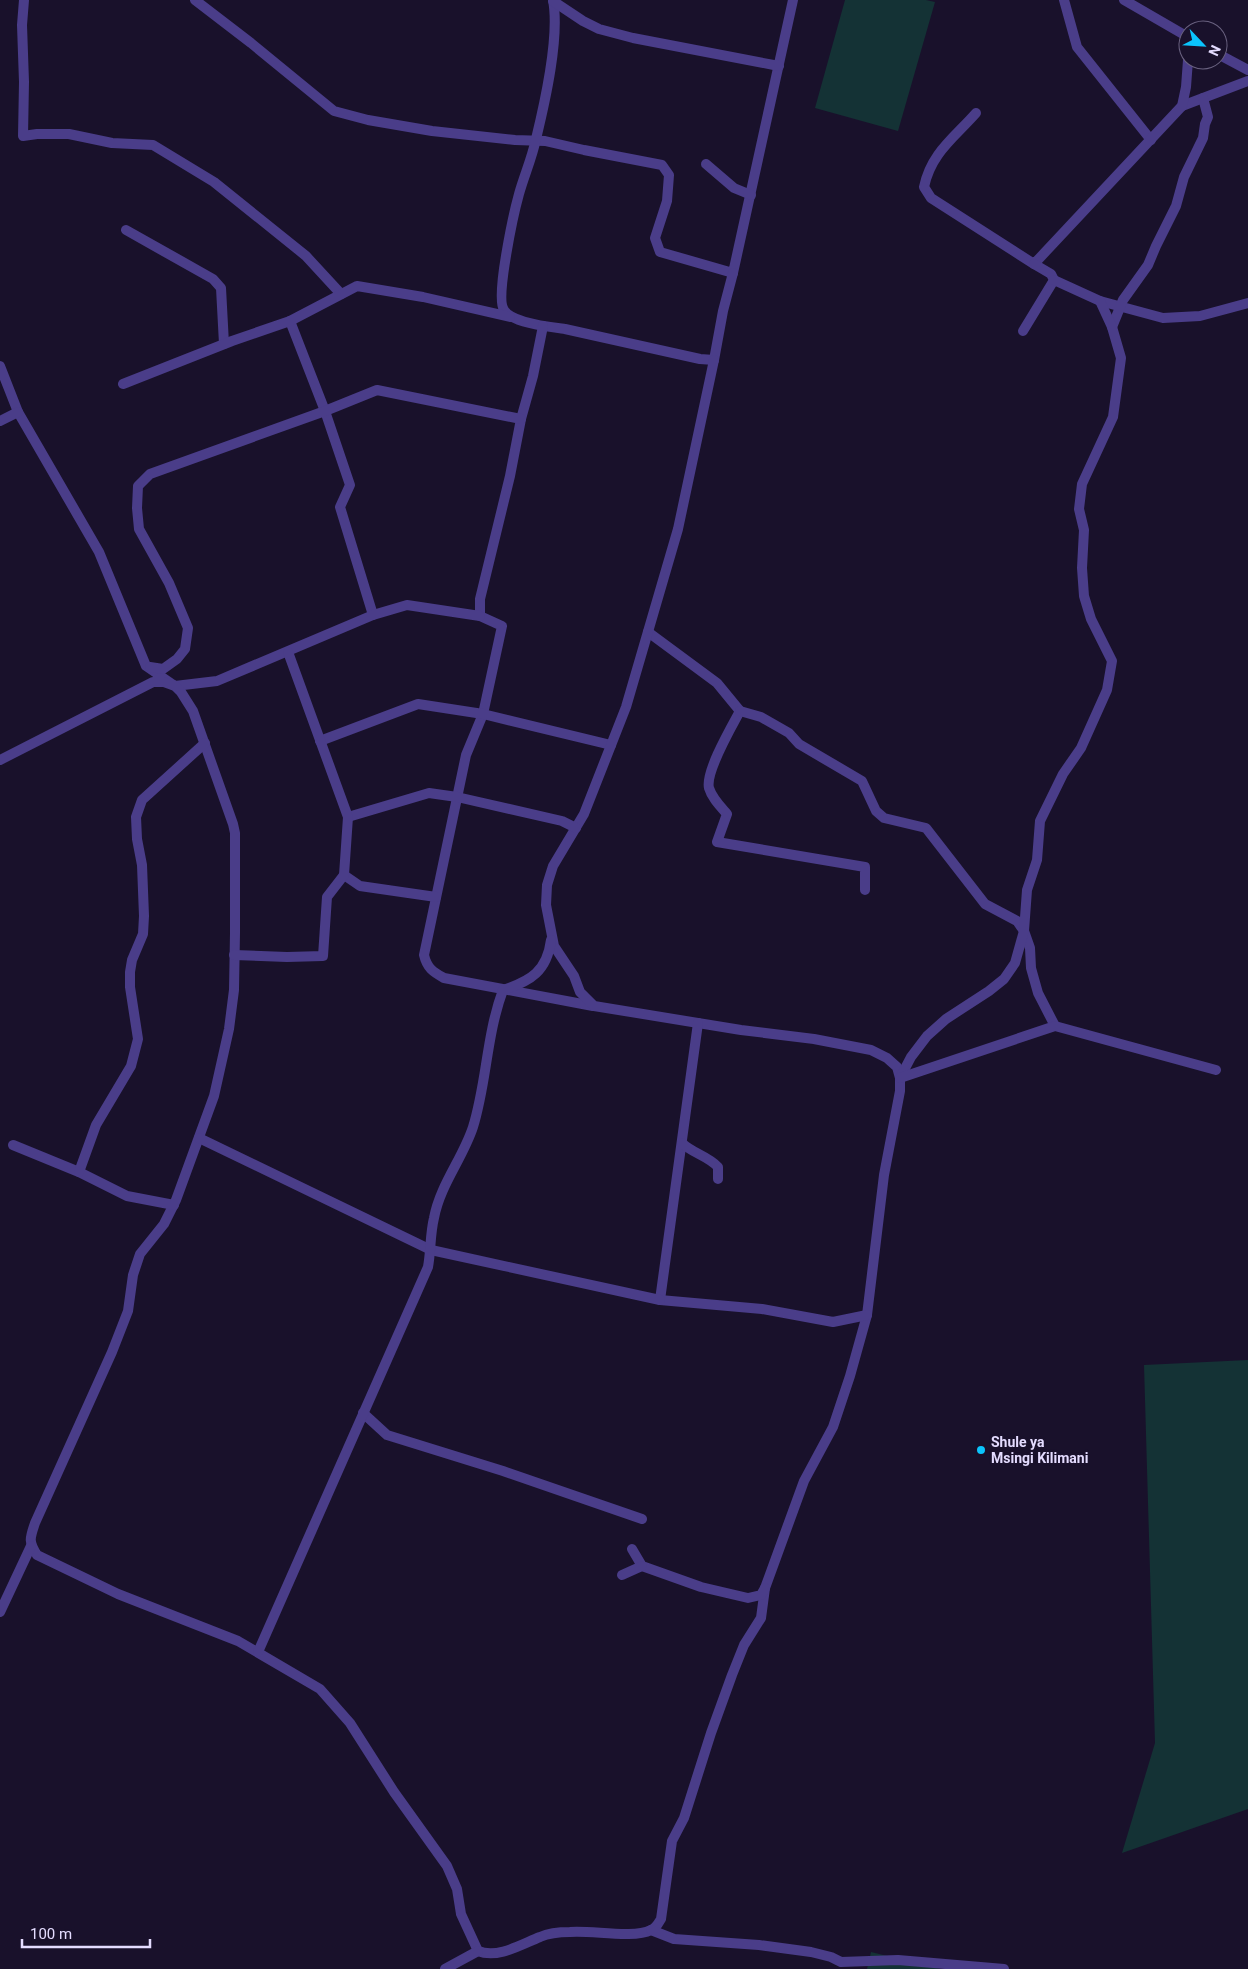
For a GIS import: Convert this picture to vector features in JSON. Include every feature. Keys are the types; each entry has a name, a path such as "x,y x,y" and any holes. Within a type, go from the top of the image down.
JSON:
{"street":[{"path":"24,0 22,25 23,136 69,134 112,143 153,145 221,188 306,256 341,294"},
{"path":"195,0 334,111 368,120 432,131 515,140 536,140 662,165 669,175 667,201 655,238 660,252 733,273"},
{"path":"513,318 503,310 500,294 504,264 519,194 536,140 546,93 555,28 553,0"},
{"path":"553,0 583,21 600,29 641,40 779,66"},
{"path":"594,1006 580,992 574,976 554,946 546,905 547,885 554,866 584,814 626,707 678,529 723,311 751,195 793,0"},
{"path":"1064,0 1077,47 1151,140"},
{"path":"1124,0 1178,31"},
{"path":"1228,59 1248,70"},
{"path":"1182,106 1187,70"},
{"path":"1034,264 1182,106 1248,81"},
{"path":"1112,327 1121,306 1148,265 1176,206 1184,177 1203,138 1208,117 1203,98"},
{"path":"976,114 938,152 926,176 924,187 931,198 1051,274 1054,280 1100,300 1163,318 1200,316 1248,303"},
{"path":"706,164 734,188 751,195"},
{"path":"126,230 213,279 221,288 224,344"},
{"path":"1023,332 1054,280"},
{"path":"124,384 224,344 290,321 357,286 423,297 543,326 565,329 700,359 714,360"},
{"path":"900,1078 927,1036 946,1018 990,991 1004,979 1015,963 1024,931 1027,890 1037,860 1040,821 1063,774 1081,748 1106,690 1112,661 1091,619 1084,596 1082,568 1084,530 1080,508 1082,484 1113,417 1121,358 1112,327 1100,300"},
{"path":"290,321 325,411 350,486 340,507 373,615"},
{"path":"480,616 480,599 510,476 521,419 533,376 543,326"},
{"path":"0,366 18,412 99,552 146,666 175,686 193,711 235,833 234,990 229,1029 214,1096 174,1205 164,1224 140,1254 133,1275 128,1311 112,1352 35,1523 30,1539 37,1555 118,1594 238,1641 320,1689 350,1723 394,1792 447,1866 458,1889 461,1914 478,1951 487,1954 500,1952 541,1937 562,1932 586,1931 628,1934 651,1930 657,1926 661,1919 672,1841 684,1818 732,1675 744,1645 761,1618 765,1588"},
{"path":"146,666 163,669 177,659 186,649 188,628 169,583 139,529 137,508 138,486 150,474 325,411 377,390 521,419"},
{"path":"0,421 18,412"},
{"path":"0,760 153,682 164,682 175,686 217,680 373,615 407,605 480,616 502,626 483,714 466,755 424,955 427,964 433,972 444,978 503,990 698,1023 814,1039 871,1050 888,1059 896,1067 900,1078 900,1090 884,1175 867,1315 840,1410 804,1481 765,1588 761,1595 748,1598 701,1587 642,1566 632,1549"},
{"path":"648,632 717,683 740,711 761,717 789,733 799,744 862,780 876,811 884,818 926,828 985,904 1016,921 1024,931 1030,948 1031,968 1038,993 1055,1026"},
{"path":"234,955 323,956 327,897 344,875 348,817 288,652"},
{"path":"320,740 418,704 483,714 611,746"},
{"path":"740,711 718,753 708,786 713,797 727,814 717,842 864,867 864,890"},
{"path":"79,1172 96,1125 131,1066 138,1039 130,987 132,960 143,934 144,916 142,865 137,839 136,817 142,800 205,743"},
{"path":"348,817 429,793 457,797 562,821 576,828"},
{"path":"344,875 360,886 436,897"},
{"path":"503,990 524,983 535,976 550,950 552,936"},
{"path":"258,1652 428,1267 434,1217 444,1189 473,1127 481,1090 488,1041 503,990"},
{"path":"660,1300 683,1146 698,1023"},
{"path":"900,1078 1055,1026 1216,1070"},
{"path":"888,1059 902,1059 914,1054"},
{"path":"198,1138 431,1250 660,1300 762,1308 833,1322 867,1315"},
{"path":"13,1145 79,1172 127,1196 174,1205"},
{"path":"683,1146 714,1163 718,1168 718,1179"},
{"path":"363,1413 387,1435 502,1471 642,1519"},
{"path":"0,1612 32,1546"},
{"path":"622,1576 642,1566"},
{"path":"651,1930 674,1939 759,1945 811,1952 831,1957 841,1962 898,1960 1004,1969"},
{"path":"446,1969 478,1951"}],"green space":[{"path":"845,0 926,0 935,2 898,131 815,108"},
{"path":"1248,1360 1248,1809 1122,1853 1155,1743 1144,1365"},
{"path":"871,1952 940,1969 867,1969"}],"place":[{"name":"Shule ya Msingi Kilimani","path":"981,1450"}]}
